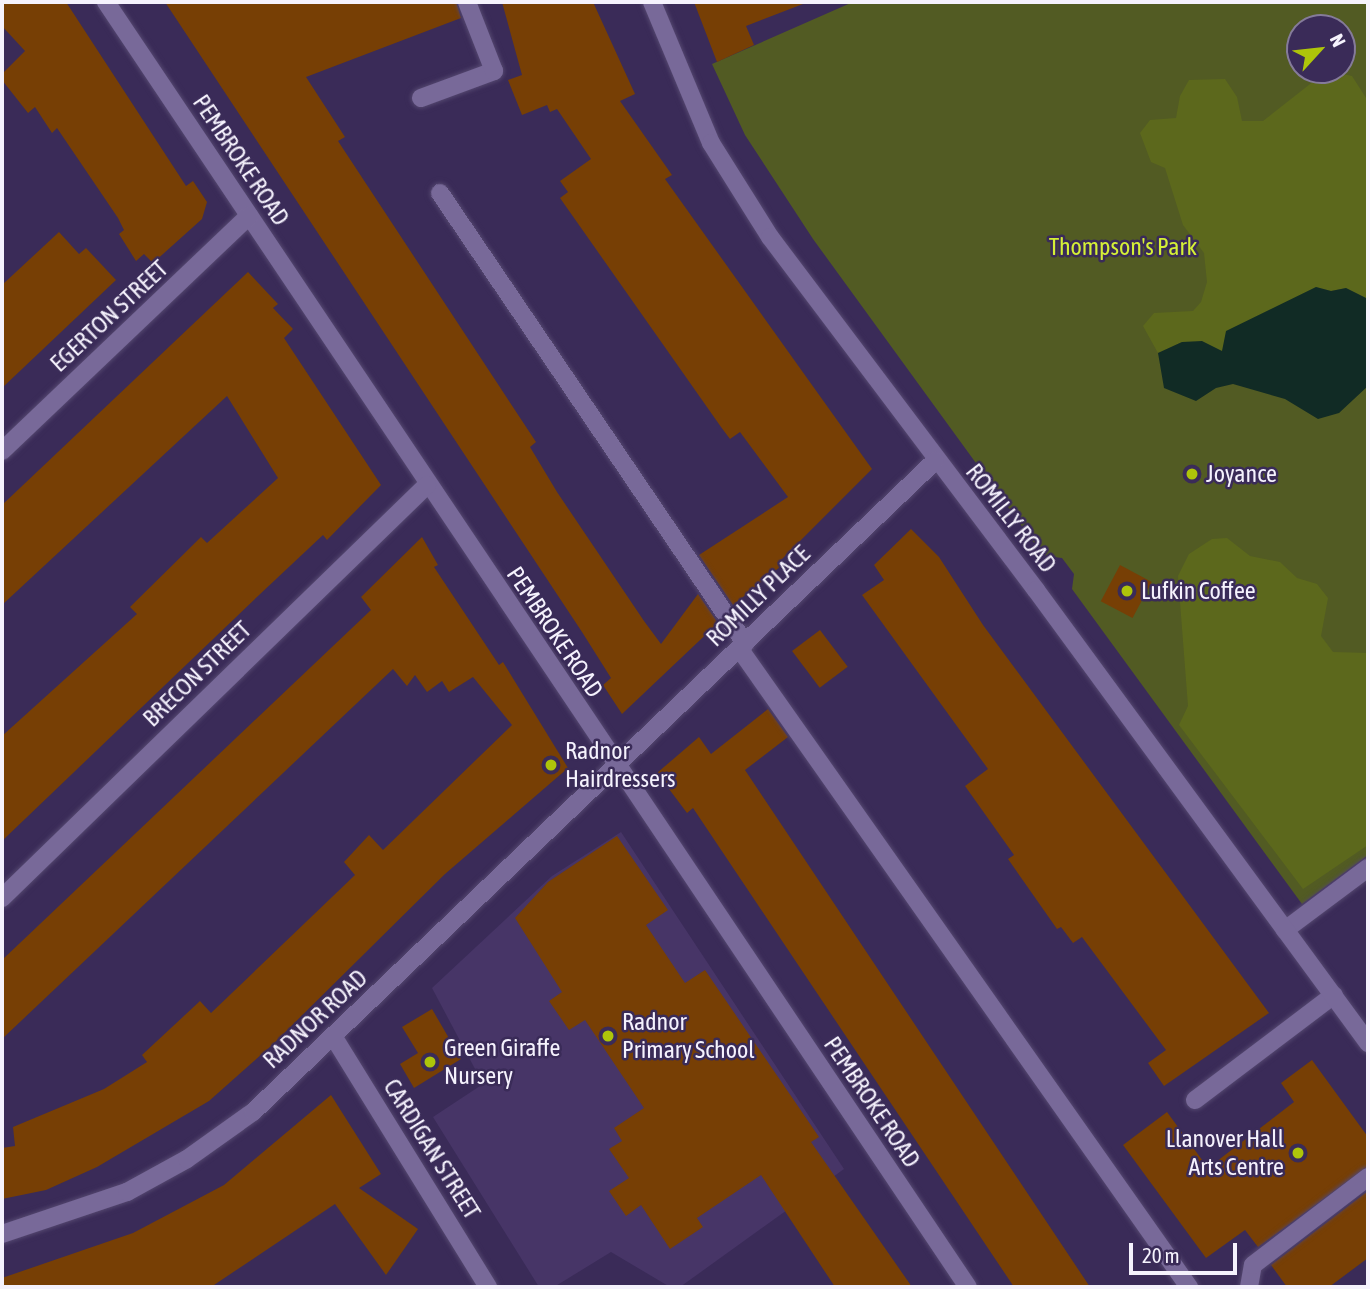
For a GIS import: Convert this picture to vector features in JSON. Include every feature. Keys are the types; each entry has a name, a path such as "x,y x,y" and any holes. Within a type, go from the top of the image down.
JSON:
{"street":[{"name":"PEMBROKE ROAD","path":"106,2 616,767 968,1287"},
{"path":"421,98 494,71 467,2"},
{"name":"ROMILLY ROAD","path":"652,2 681,78 726,167 769,237 935,461 1036,590 1368,1043"},
{"path":"440,193 742,646 1189,1287"},
{"name":"EGERTON STREET","path":"2,451 249,216"},
{"name":"ROMILLY PLACE","path":"616,767 935,461"},
{"name":"BRECON STREET","path":"2,898 427,485"},
{"name":"RADNOR ROAD","path":"2,1234 127,1192 187,1158 253,1112 616,767"},
{"path":"1285,930 1368,868"},
{"path":"1195,1100 1334,995"},
{"name":"CARDIGAN STREET","path":"333,1036 488,1287"},
{"path":"1249,1287 1253,1265 1368,1177"}],"shaded area":[{"path":"1316,287 1331,291 1346,288 1368,299 1368,386 1339,413 1318,419 1285,399 1233,384 1216,388 1196,401 1164,388 1158,353 1182,342 1202,341 1222,351 1226,331"},
{"name":"Radnor Primary School","path":"621,832 844,1169 680,1287 670,1287 611,1252 554,1287 539,1287 433,1117 483,1084 432,988 552,876"}],"green space":[{"name":"Thompson's Park","path":"853,2 1368,2 1368,855 1302,904 1072,589 1074,574 1062,558 1046,556 1037,547 813,239 745,135 712,64"},
{"path":"1225,79 1237,97 1242,121 1263,121 1310,84 1356,82 1368,101 1368,299 1346,288 1331,291 1316,287 1226,340 1222,351 1182,342 1158,353 1143,326 1154,313 1193,311 1201,302 1207,282 1204,253 1183,225 1165,168 1151,162 1140,133 1150,120 1176,118 1180,96 1189,80"},
{"path":"1227,538 1250,556 1280,562 1297,578 1317,584 1328,598 1321,636 1333,652 1368,653 1368,845 1303,889 1179,725 1188,706 1178,576 1189,554 1212,539"}],"building":[{"path":"2,2 66,2 186,186 193,181 207,202 202,219 153,263 144,254 136,261 119,234 124,230 118,218 57,128 52,133 35,107 28,113 2,80 2,74 25,51 2,26"},
{"path":"165,2 456,2 461,18 306,77 345,137 338,141 536,442 530,447 557,492 661,644 698,594 718,623 622,714 603,685 611,678 582,632"},
{"path":"502,2 593,2 635,94 620,101 672,175 665,179 872,469 778,563 780,567 733,605 699,555 788,497 740,432 730,439 560,198 568,192 560,181 591,159 557,109 550,112 547,105 522,115 508,80 522,75"},
{"path":"694,2 803,4 746,26 754,45 717,62"},
{"path":"59,232 79,254 86,248 116,280 2,388 2,285"},
{"path":"248,272 278,304 273,308 293,329 284,338 381,485 327,540 323,535 258,596 2,841 2,736 137,614 130,607 201,537 207,543 278,478 227,396 2,605 2,505"},
{"path":"911,529 939,557 983,625 1269,1013 1164,1086 1148,1063 1166,1050 1082,937 1073,943 1061,927 1057,929 1008,859 1014,855 965,786 988,769 862,595 884,580 874,565"},
{"path":"422,537 438,565 434,567 499,665 503,662 568,768 445,874 271,1046 209,1101 97,1167 46,1190 2,1199 2,1148 15,1146 13,1127 104,1089 147,1062 142,1055 200,1001 211,1013 355,875 344,862 369,835 383,850 512,725 473,677 449,692 442,681 427,692 415,675 407,686 393,669 2,1039 2,960 371,610 361,597"},
{"name":"Lufkin Coffee","path":"1120,565 1152,582 1133,618 1101,601"},
{"path":"820,630 848,667 820,688 792,651"},
{"path":"768,709 788,737 745,770 1090,1287 1014,1287 693,808 687,813 657,773 699,737 711,754"},
{"path":"617,836 668,910 646,925 685,983 705,970 819,1137 811,1142 912,1287 835,1287 761,1175 697,1218 703,1227 670,1249 641,1205 626,1216 609,1191 629,1178 609,1149 622,1141 614,1128 644,1108 585,1020 569,1030 549,1001 562,992 515,918 548,882"},
{"name":"Green Giraffe Nursery","path":"432,1009 461,1059 414,1088 400,1064 418,1053 402,1027"},
{"name":"Llanover Hall Arts Centre","path":"1312,1060 1368,1137 1368,1166 1258,1247 1245,1230 1206,1258 1123,1145 1167,1112 1208,1168 1294,1102 1281,1083"},
{"path":"331,1095 381,1174 359,1188 418,1229 386,1275 335,1204 211,1287 2,1287 2,1278 133,1233 224,1185"},
{"path":"1368,1191 1368,1258 1329,1287 1287,1287 1271,1265"}],"place":[{"name":"Joyance","path":"1192,474"},
{"name":"Lufkin Coffee","path":"1127,591"},
{"name":"Radnor Hairdressers","path":"551,765"},
{"name":"Radnor Primary School","path":"608,1036"},
{"name":"Green Giraffe Nursery","path":"430,1062"},
{"name":"Llanover Hall Arts Centre","path":"1298,1153"}]}
